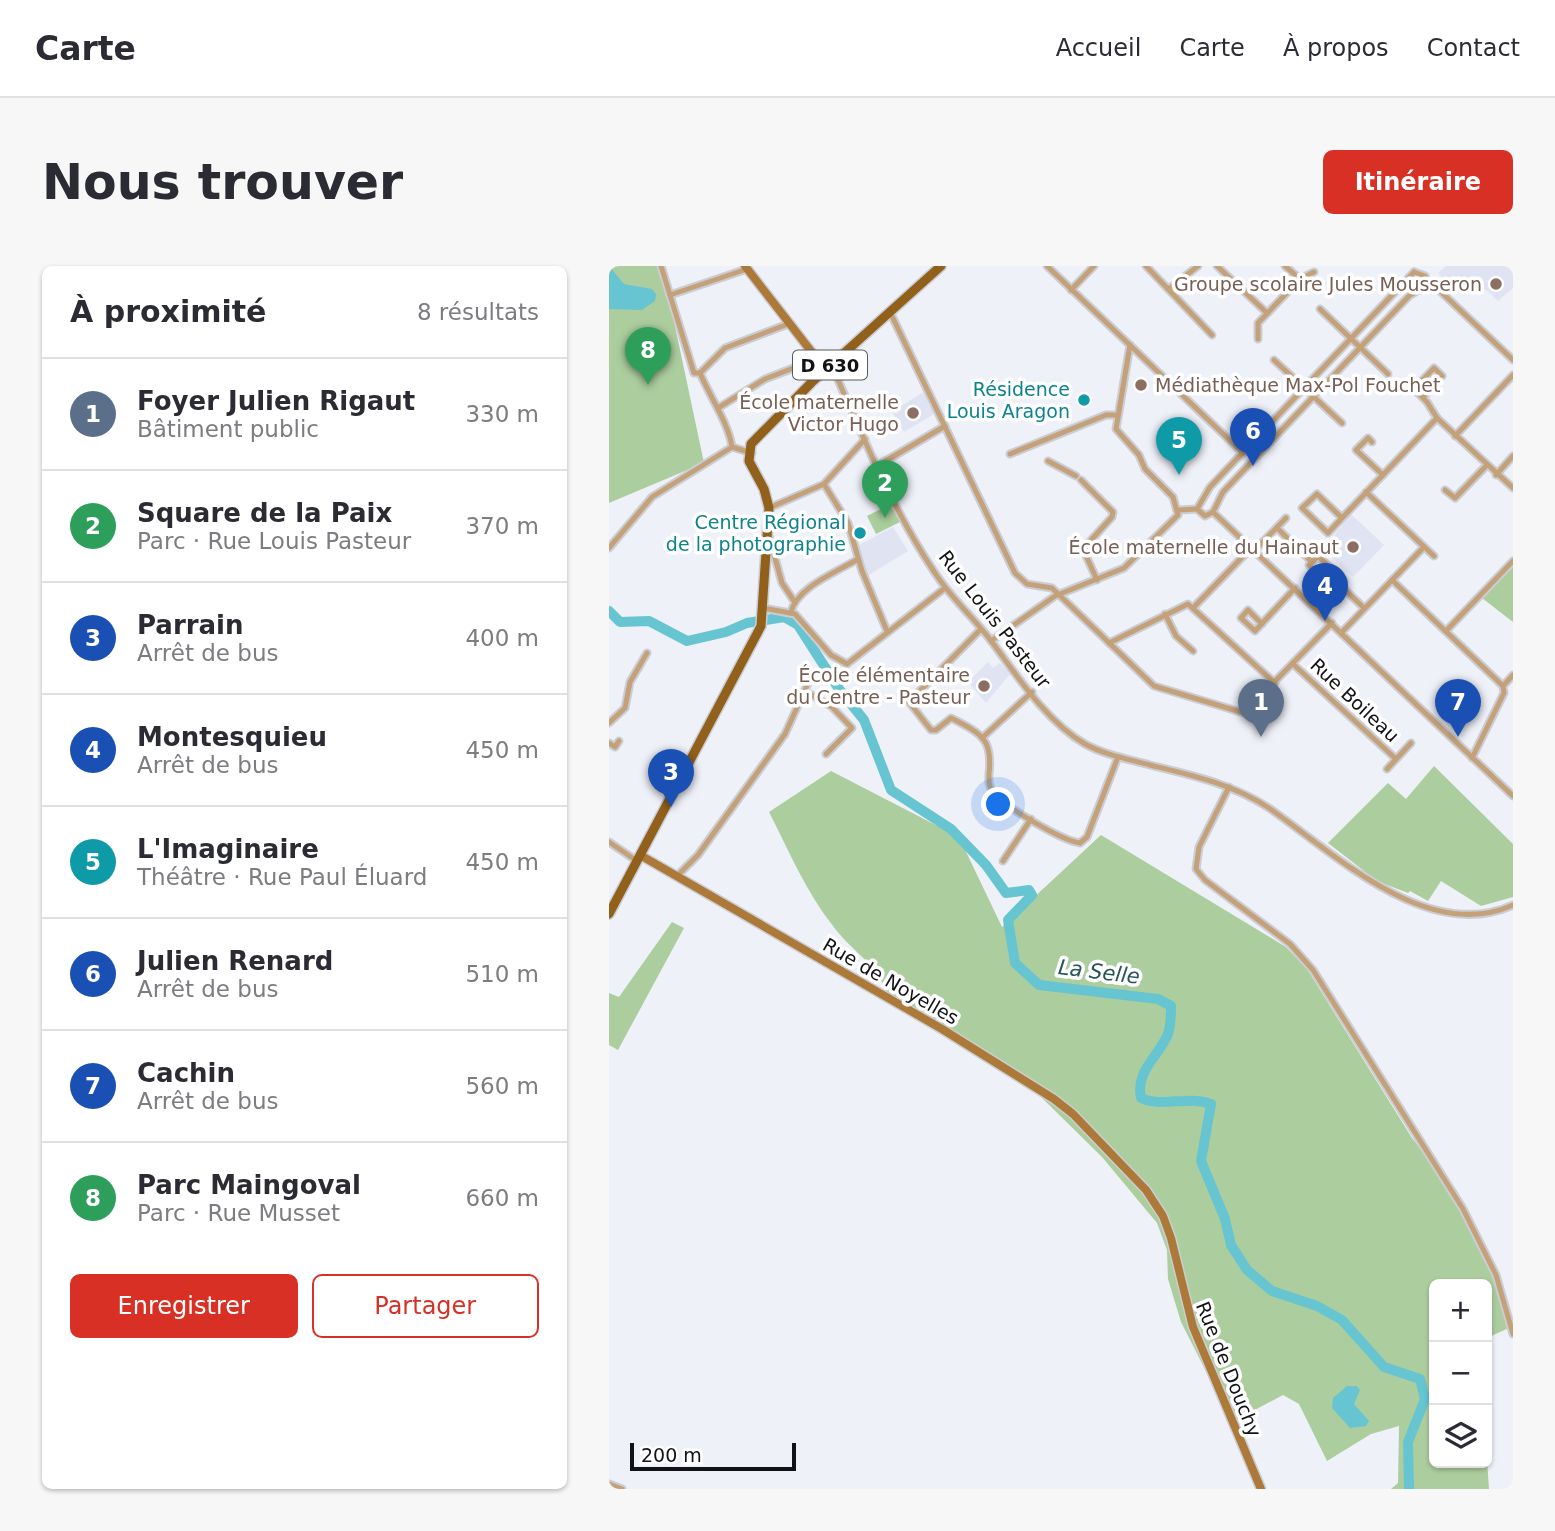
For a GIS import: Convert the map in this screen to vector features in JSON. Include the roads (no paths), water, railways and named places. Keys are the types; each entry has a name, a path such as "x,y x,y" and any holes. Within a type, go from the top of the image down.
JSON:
{"main road":[{"name":"D 630","path":"891,314 941,266"},
{"name":"D 630","path":"751,453 758,434 948,266"},
{"path":"609,914 760,629 769,508 751,453"}],"street":[{"path":"661,266 694,373 700,373 725,348 788,324"},
{"path":"1047,266 1243,453"},
{"path":"1072,290 1094,266"},
{"path":"1146,266 1170,288 1212,335"},
{"path":"1170,288 1198,266"},
{"path":"1217,266 1267,313"},
{"path":"1285,266 1300,279"},
{"path":"670,295 746,267 788,324 817,359 829,369"},
{"path":"1197,509 1202,499 1243,453 1408,279 1413,269 1423,274 1426,284"},
{"path":"1258,339 1257,325 1267,313 1300,279 1314,272"},
{"path":"1408,279 1409,287 1417,291"},
{"path":"1179,510 1197,509 1205,516 1214,509 1221,494 1360,348 1426,284"},
{"path":"1426,284 1440,290 1513,360"},
{"path":"1320,309 1388,374"},
{"path":"891,314 1013,570 1027,584 1048,586 1058,594 1157,688 1237,713 1248,711 1332,623"},
{"path":"992,641 1058,594 1097,580 1136,560 1177,517 1179,510 1174,497 1145,469 1138,454 1118,434 1115,426 1127,375 1130,345"},
{"path":"717,408 761,382 817,359"},
{"path":"1274,359 1342,423"},
{"path":"1423,397 1443,376 1434,368 1414,389 1437,418 1486,466 1513,488"},
{"name":"Rue Louis Pasteur","path":"829,369 930,566 1032,692 1078,740 1118,757 1197,776 1229,787 1266,807 1383,889 1443,911 1468,915 1488,913 1513,905"},
{"path":"700,373 732,447"},
{"path":"1455,436 1513,375"},
{"path":"1010,454 1106,415 1116,415"},
{"path":"1342,518 1317,494 1302,508 1328,533 1437,418"},
{"path":"877,466 945,426"},
{"path":"1372,442 1368,438 1356,450 1383,475"},
{"path":"769,508 824,484 865,439"},
{"path":"732,447 751,453"},
{"path":"609,548 652,498 732,447"},
{"path":"1496,475 1513,456"},
{"path":"1048,461 1079,478 1113,513 1083,549 1097,580"},
{"path":"1445,489 1455,498 1486,466"},
{"path":"824,484 847,520 858,559 887,631"},
{"path":"1366,492 1434,556"},
{"path":"1202,499 1210,499 1214,509 1254,549 1513,796"},
{"path":"1194,607 1286,518"},
{"path":"1277,528 1312,562"},
{"path":"768,535 782,583 794,601"},
{"path":"1342,632 1424,547"},
{"path":"1318,555 1344,581 1340,585 1335,590 1309,565 1318,555"},
{"path":"790,611 794,601 858,559"},
{"path":"1446,631 1513,561"},
{"path":"1392,580 1503,686 1504,693 1472,758"},
{"path":"1340,585 1364,608"},
{"path":"763,611 790,611 801,618 834,657 845,664 945,587"},
{"path":"1262,624 1295,588"},
{"path":"1109,643 1184,604 1194,607 1275,683"},
{"path":"1165,614 1178,638 1193,651"},
{"path":"980,630 909,701 911,708 932,731 951,718 982,738 991,751 991,789 1031,819 1073,842 1082,842 1118,757"},
{"path":"609,723 625,708 630,682 647,653"},
{"name":"Rue Boileau","path":"1293,664 1396,760"},
{"path":"1503,686 1513,675"},
{"path":"677,876 698,855 785,734 809,681"},
{"path":"805,691 832,707 852,728 825,754"},
{"path":"982,738 1032,692"},
{"path":"609,743 615,747 619,741"},
{"name":"Rue Boileau","path":"1387,769 1411,743"},
{"path":"1229,787 1199,847 1195,862 1200,875 1294,947 1320,981 1469,1220 1499,1281 1513,1334"},
{"path":"1003,861 1031,819"},
{"path":"609,842 638,858"},
{"name":"Rue de Noyelles","path":"638,858 677,876 920,1016 1049,1095 1068,1109 1111,1154"},
{"name":"Rue de Douchy","path":"1111,1154 1146,1190 1165,1221 1195,1334 1261,1489"},
{"path":"609,1483 622,1489"}],"water":[{"path":"609,266 624,284 652,289 656,294 655,301 642,310 609,309"},
{"path":"1347,1386 1357,1386 1360,1390 1354,1404 1369,1421 1366,1426 1350,1428 1332,1408 1333,1398"}],"waterway":[{"name":"La Selle","path":"609,611 620,622 649,621 687,641 726,632 747,623 784,617 798,625 839,689 864,720 891,790 951,829 986,865 1006,893 1029,890 1032,895 1008,920 1015,963 1039,985 1158,999 1171,1006 1168,1034 1141,1080 1141,1098 1158,1102 1193,1101 1211,1104 1201,1161 1225,1219 1231,1245 1247,1270 1272,1291 1317,1306 1342,1320 1384,1367 1420,1379 1425,1399 1408,1442 1409,1489"}],"place":[{"name":"Groupe scolaire Jules Mousseron","path":"1496,284"},
{"name":"Parc Maingoval","path":"648,385"},
{"name":"Médiathèque Max-Pol Fouchet","path":"1141,385"},
{"name":"Résidence Louis Aragon","path":"1084,400"},
{"name":"École maternelle Victor Hugo","path":"913,413"},
{"name":"Julien Renard","path":"1253,466"},
{"name":"L'Imaginaire","path":"1179,475"},
{"name":"Square de la Paix","path":"885,518"},
{"name":"Centre Régional de la photographie","path":"860,533"},
{"name":"École maternelle du Hainaut","path":"1353,547"},
{"name":"Montesquieu","path":"1325,621"},
{"name":"École élémentaire du Centre - Pasteur","path":"984,686"},
{"name":"Foyer Julien Rigaut","path":"1261,737"},
{"name":"Cachin","path":"1458,737"},
{"name":"Parrain","path":"671,807"}]}
